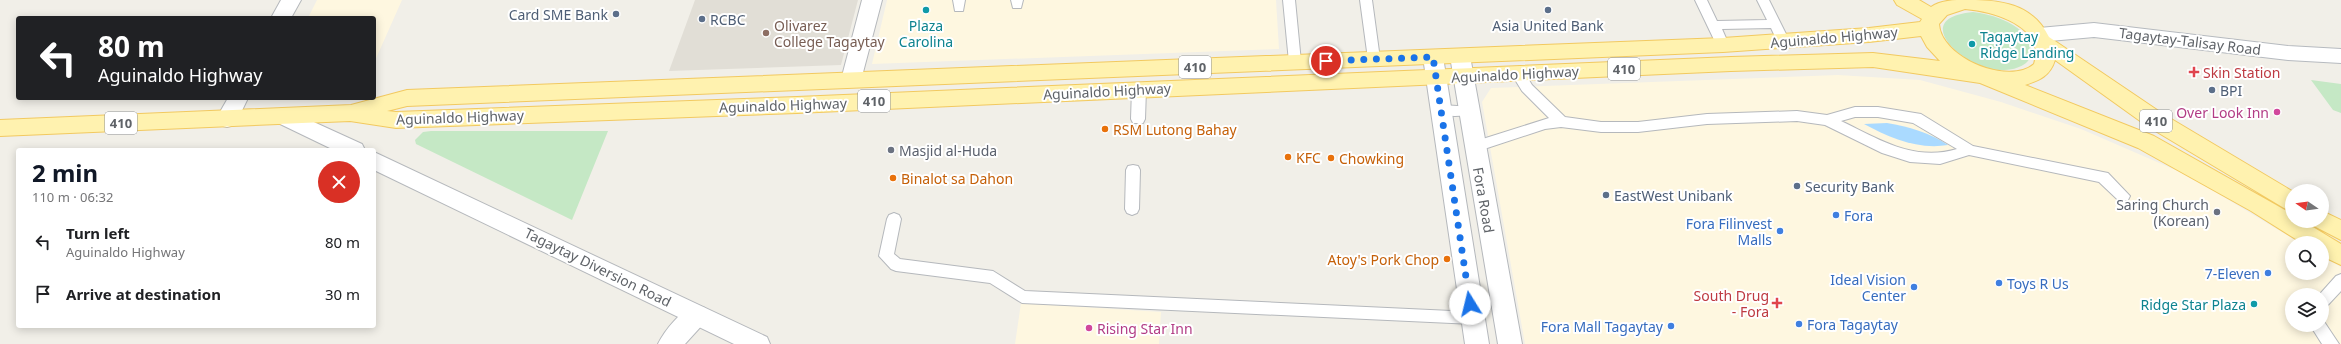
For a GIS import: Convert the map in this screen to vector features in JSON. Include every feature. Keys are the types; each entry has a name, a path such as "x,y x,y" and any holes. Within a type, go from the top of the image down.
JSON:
{"main road":[{"path":"1904,0 1930,22"},
{"name":"410","path":"2285,198 2155,120 2042,38 2030,25 2014,13 1979,3 1951,3 1939,8 1930,22 1930,36 1942,52 1962,66 1983,76 2146,142 2259,205 2330,232 2341,256"},
{"name":"Aguinaldo Highway","path":"0,128 350,113 396,120 1139,89 1869,35 1930,22"},
{"name":"410","path":"1983,76 2011,79 2026,77 2038,72 2045,64 2047,54 2042,38"},
{"name":"Aguinaldo Highway","path":"350,113 408,98 1374,59 1434,67"},
{"name":"Aguinaldo Highway","path":"1462,66 1518,73 1847,60 1924,66 1983,76"}],"street":[{"path":"282,16 291,0"},
{"path":"851,80 872,0"},
{"name":"Tagaytay-Talisay Road","path":"2042,38 2094,30 2288,53 2341,56"},
{"name":"Fora Road","path":"1462,66 1510,344"},
{"name":"Fora Road","path":"1434,67 1477,344"},
{"path":"227,119 237,100"},
{"path":"283,116 350,148"},
{"name":"Tagaytay Diversion Road","path":"376,161 758,344"},
{"path":"670,344 696,315"}],"lane":[{"path":"1289,0 1294,62"},
{"path":"1366,0 1374,59"},
{"path":"1701,0 1723,45"},
{"path":"1763,0 1784,42"},
{"path":"1714,25 1775,24"},
{"path":"1518,73 1527,88 1561,122"},
{"path":"1138,119 1139,89"},
{"path":"1441,110 1469,110"},
{"path":"1827,120 1855,112 1878,112 1916,118 1969,150 2103,177 2124,196"},
{"path":"1475,147 1544,124 1561,122 1601,127 1631,127 1751,117 1797,116 1827,120 1887,149 1910,157 1940,159 1969,150"},
{"path":"1132,209 1133,170"},
{"path":"894,219 886,256 896,265 993,277 1022,297 1473,318"},
{"path":"2329,294 2341,280"},
{"path":"2323,332 2331,344"}],"shaded area":[{"path":"317,0 402,0 376,58 376,16 309,16"},
{"name":"Olivarez College Tagaytay","path":"695,0 858,0 841,65 669,71"},
{"path":"887,0 1276,0 1279,49 872,64"},
{"name":"Fora","path":"1838,75 1920,80 2001,102 2081,129 2187,175 2288,236 2285,236 2285,280 2329,280 2329,260 2341,267 2341,344 1525,344 1482,102 1491,88"},
{"name":"Rising Star Inn","path":"1021,303 1161,312 1159,344 1015,344"}],"green space":[{"path":"1973,12 2003,20 2023,32 2029,40 2032,48 2028,61 2021,66 1999,70 1985,67 1971,61 1958,52 1948,42 1943,32 1945,23 1954,16"},
{"path":"2311,80 2341,84 2341,113 2333,110"},
{"path":"608,131 572,220 416,144 415,140 423,132"}],"water":[{"path":"1887,123 1919,131 1941,140 1948,145 1926,146 1904,142 1864,124"}],"place":[{"name":"Plaza Carolina","path":"926,10"},
{"name":"Asia United Bank","path":"1548,10"},
{"name":"Card SME Bank","path":"616,14"},
{"name":"RCBC","path":"702,19"},
{"name":"Olivarez College Tagaytay","path":"766,33"},
{"name":"Tagaytay Ridge Landing","path":"1972,44"},
{"name":"Skin Station","path":"2194,72"},
{"name":"BPI","path":"2212,90"},
{"name":"Over Look Inn","path":"2277,112"},
{"name":"RSM Lutong Bahay","path":"1105,129"},
{"name":"Masjid al-Huda","path":"891,150"},
{"name":"KFC","path":"1288,157"},
{"name":"Chowking","path":"1331,158"},
{"name":"Binalot sa Dahon","path":"893,178"},
{"name":"Security Bank","path":"1797,186"},
{"name":"EastWest Unibank","path":"1606,195"},
{"name":"Saring Church (Korean)","path":"2217,212"},
{"name":"Fora","path":"1836,215"},
{"name":"Fora Filinvest Malls","path":"1780,231"},
{"name":"Atoy's Pork Chop","path":"1447,259"},
{"name":"7-Eleven","path":"2268,273"},
{"name":"Toys R Us","path":"1999,283"},
{"name":"Ideal Vision Center","path":"1914,287"},
{"name":"South Drug - Fora","path":"1777,303"},
{"name":"Ridge Star Plaza","path":"2254,304"},
{"name":"Fora Tagaytay","path":"1799,324"},
{"name":"Fora Mall Tagaytay","path":"1671,326"},
{"name":"Rising Star Inn","path":"1089,328"}],"route":[{"path":"1326,61 1433,57 1470,304"}]}
